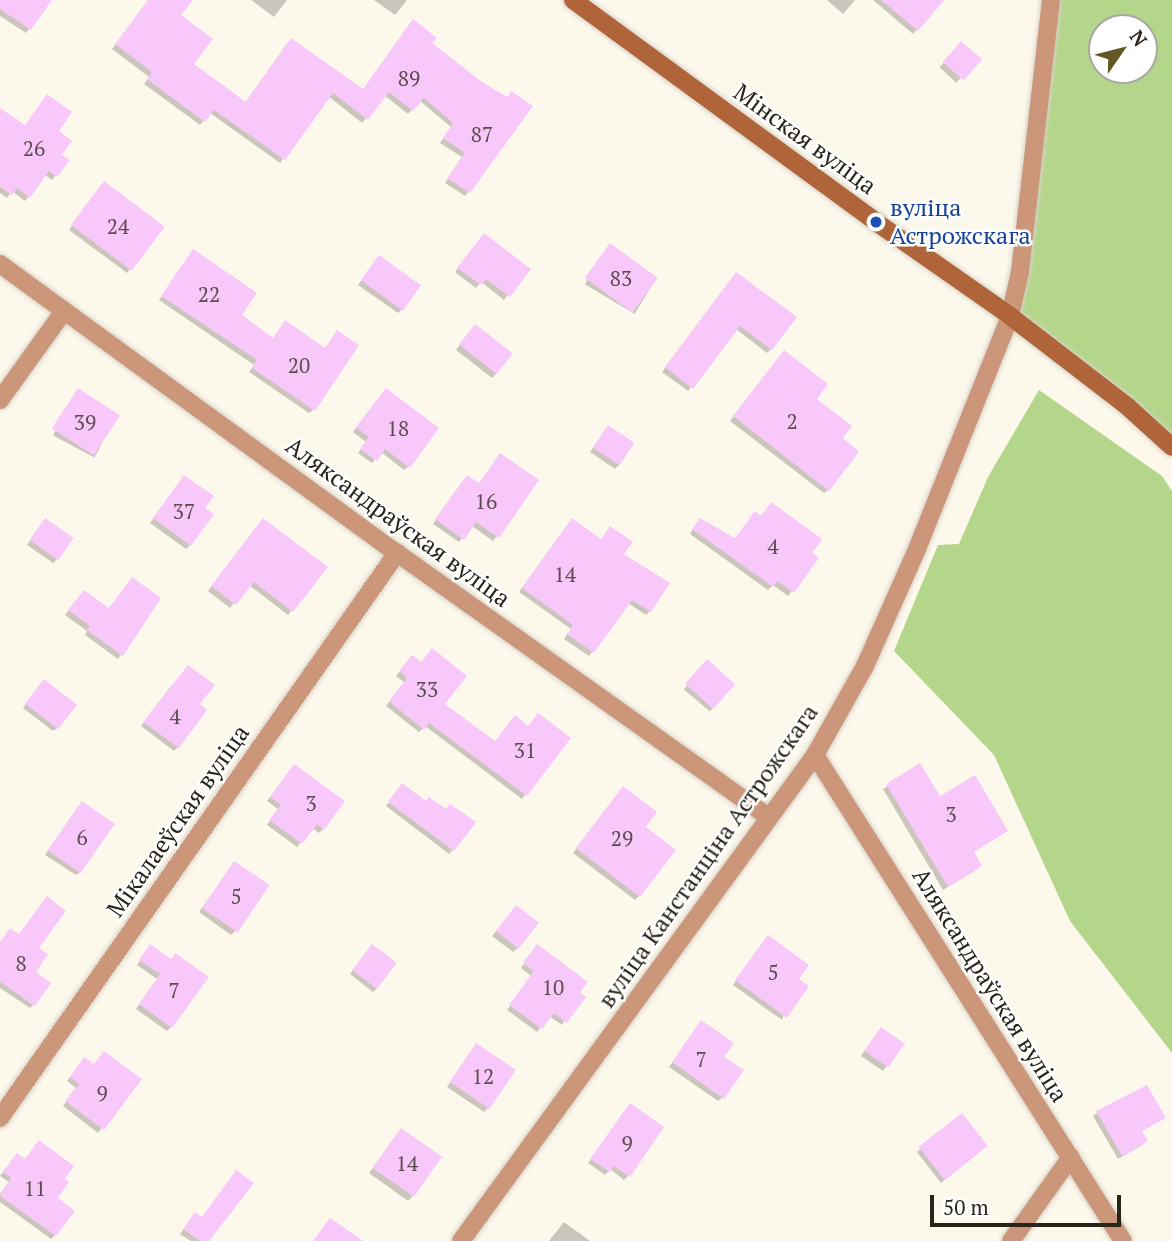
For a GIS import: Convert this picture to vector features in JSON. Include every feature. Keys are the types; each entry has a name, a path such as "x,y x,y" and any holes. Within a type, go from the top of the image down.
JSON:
{"main road":[{"name":"Мінская вуліца","path":"573,0 907,245 1010,316 1128,407 1172,447"}],"street":[{"name":"вуліца Канстанціна Астрожскага","path":"461,1241 815,755 865,666 917,549 1010,316 1020,272 1051,0"},
{"name":"Аляксандраўская вуліца","path":"0,264 397,553 769,817"},
{"path":"0,400 64,311"},
{"name":"Мікалаеўская вуліца","path":"0,1118 397,553"},
{"name":"Аляксандраўская вуліца","path":"815,755 1123,1241"},
{"path":"1011,1241 1071,1157"}],"green space":[{"path":"1051,0 1172,0 1172,447 1010,316"},
{"path":"1039,390 1162,476 1172,491 1172,1053 1070,921 994,755 894,651 938,545 959,544 988,477"}],"building":[{"path":"0,0 52,0 31,30 0,9"},
{"path":"148,0 193,0 181,15 213,39 194,64 246,102 291,38 363,89 413,19 437,38 432,43 482,82 507,97 511,91 533,106 470,193 447,178 465,153 443,138 453,123 424,98 413,111 389,92 368,120 333,93 285,160 214,110 205,122 147,79 152,72 115,44"},
{"path":"881,0 944,0 918,31"},
{"path":"961,41 982,59 964,81 943,62"},
{"path":"47,94 72,112 59,131 72,141 62,155 70,160 57,177 49,171 30,198 17,188 12,195 0,187 0,108 25,125"},
{"path":"104,181 165,227 132,271 71,225"},
{"path":"484,233 531,269 510,297 486,279 481,285 457,268"},
{"path":"610,243 658,278 632,312 585,278"},
{"path":"193,249 257,293 242,315 273,338 285,320 325,348 337,330 359,345 315,411 252,368 257,360 161,296"},
{"path":"379,255 421,286 403,311 361,280"},
{"path":"736,272 797,317 772,350 740,326 693,389 665,367"},
{"path":"475,324 513,354 497,374 459,344"},
{"path":"784,350 828,384 817,399 852,426 843,438 859,452 829,491 733,416"},
{"path":"78,388 120,415 94,455 52,428"},
{"path":"386,388 439,428 410,468 385,449 377,461 360,449 369,437 356,427"},
{"path":"608,425 635,443 619,465 593,447"},
{"path":"500,453 539,480 499,538 476,522 464,540 435,519 467,475 479,483"},
{"path":"184,475 214,496 205,508 214,514 191,546 153,518"},
{"path":"771,502 822,539 812,553 819,558 794,593 777,581 773,587 692,529 700,518 735,538 755,511 761,516"},
{"path":"45,518 74,538 58,560 30,540"},
{"path":"263,518 328,567 293,612 254,582 236,605 211,586"},
{"path":"572,518 601,539 610,526 633,542 624,554 670,583 651,612 632,600 594,653 567,634 573,625 522,588"},
{"path":"132,577 161,598 123,656 87,630 90,626 68,610 84,590 109,608"},
{"path":"432,648 467,676 445,704 495,741 515,715 528,726 538,713 571,738 527,796 429,723 424,730 389,701 407,678 399,671 412,655 421,662"},
{"path":"707,659 735,684 713,709 685,684"},
{"path":"188,665 215,685 200,704 207,710 179,748 143,722"},
{"path":"44,679 77,705 58,729 25,703"},
{"path":"920,763 940,796 975,775 1008,831 974,852 982,866 948,887 886,784"},
{"path":"294,764 345,801 324,830 317,824 302,844 269,820 281,805 270,797"},
{"path":"402,783 426,801 429,797 446,809 450,804 476,822 454,851 388,802"},
{"path":"623,786 657,812 646,827 676,850 640,897 576,848"},
{"path":"82,801 115,824 80,873 48,850"},
{"path":"234,861 270,885 238,932 202,908"},
{"path":"47,896 66,911 39,948 48,954 36,972 51,983 35,1006 0,982 0,942 10,928 19,934"},
{"path":"516,905 539,923 519,949 496,931"},
{"path":"768,935 809,965 799,979 809,986 787,1018 735,980"},
{"path":"150,944 171,959 175,953 209,977 172,1028 139,1004 160,974 139,960"},
{"path":"372,944 397,963 377,989 352,970"},
{"path":"537,944 588,982 580,992 586,997 567,1023 554,1013 542,1029 509,1005 534,971 523,963"},
{"path":"701,1020 734,1043 724,1057 744,1070 724,1099 672,1062"},
{"path":"881,1027 905,1044 888,1067 864,1051"},
{"path":"476,1043 516,1070 490,1109 450,1082"},
{"path":"104,1051 142,1079 104,1130 65,1101 79,1084 70,1077 84,1057 94,1064"},
{"path":"1147,1085 1166,1118 1142,1131 1148,1141 1122,1156 1096,1111"},
{"path":"630,1103 664,1127 630,1177 614,1166 610,1172 590,1159"},
{"path":"962,1113 988,1146 945,1180 919,1147"},
{"path":"401,1128 442,1157 414,1197 373,1168"},
{"path":"39,1140 74,1166 65,1179 69,1182 58,1198 75,1211 56,1236 0,1196 11,1178 3,1172 17,1153 25,1159"},
{"path":"236,1170 254,1183 209,1241 200,1241 183,1229 195,1212 202,1217"},
{"path":"330,1218 363,1241 313,1241"}],"place":[{"name":"вуліца Астрожскага","path":"876,222"}]}
